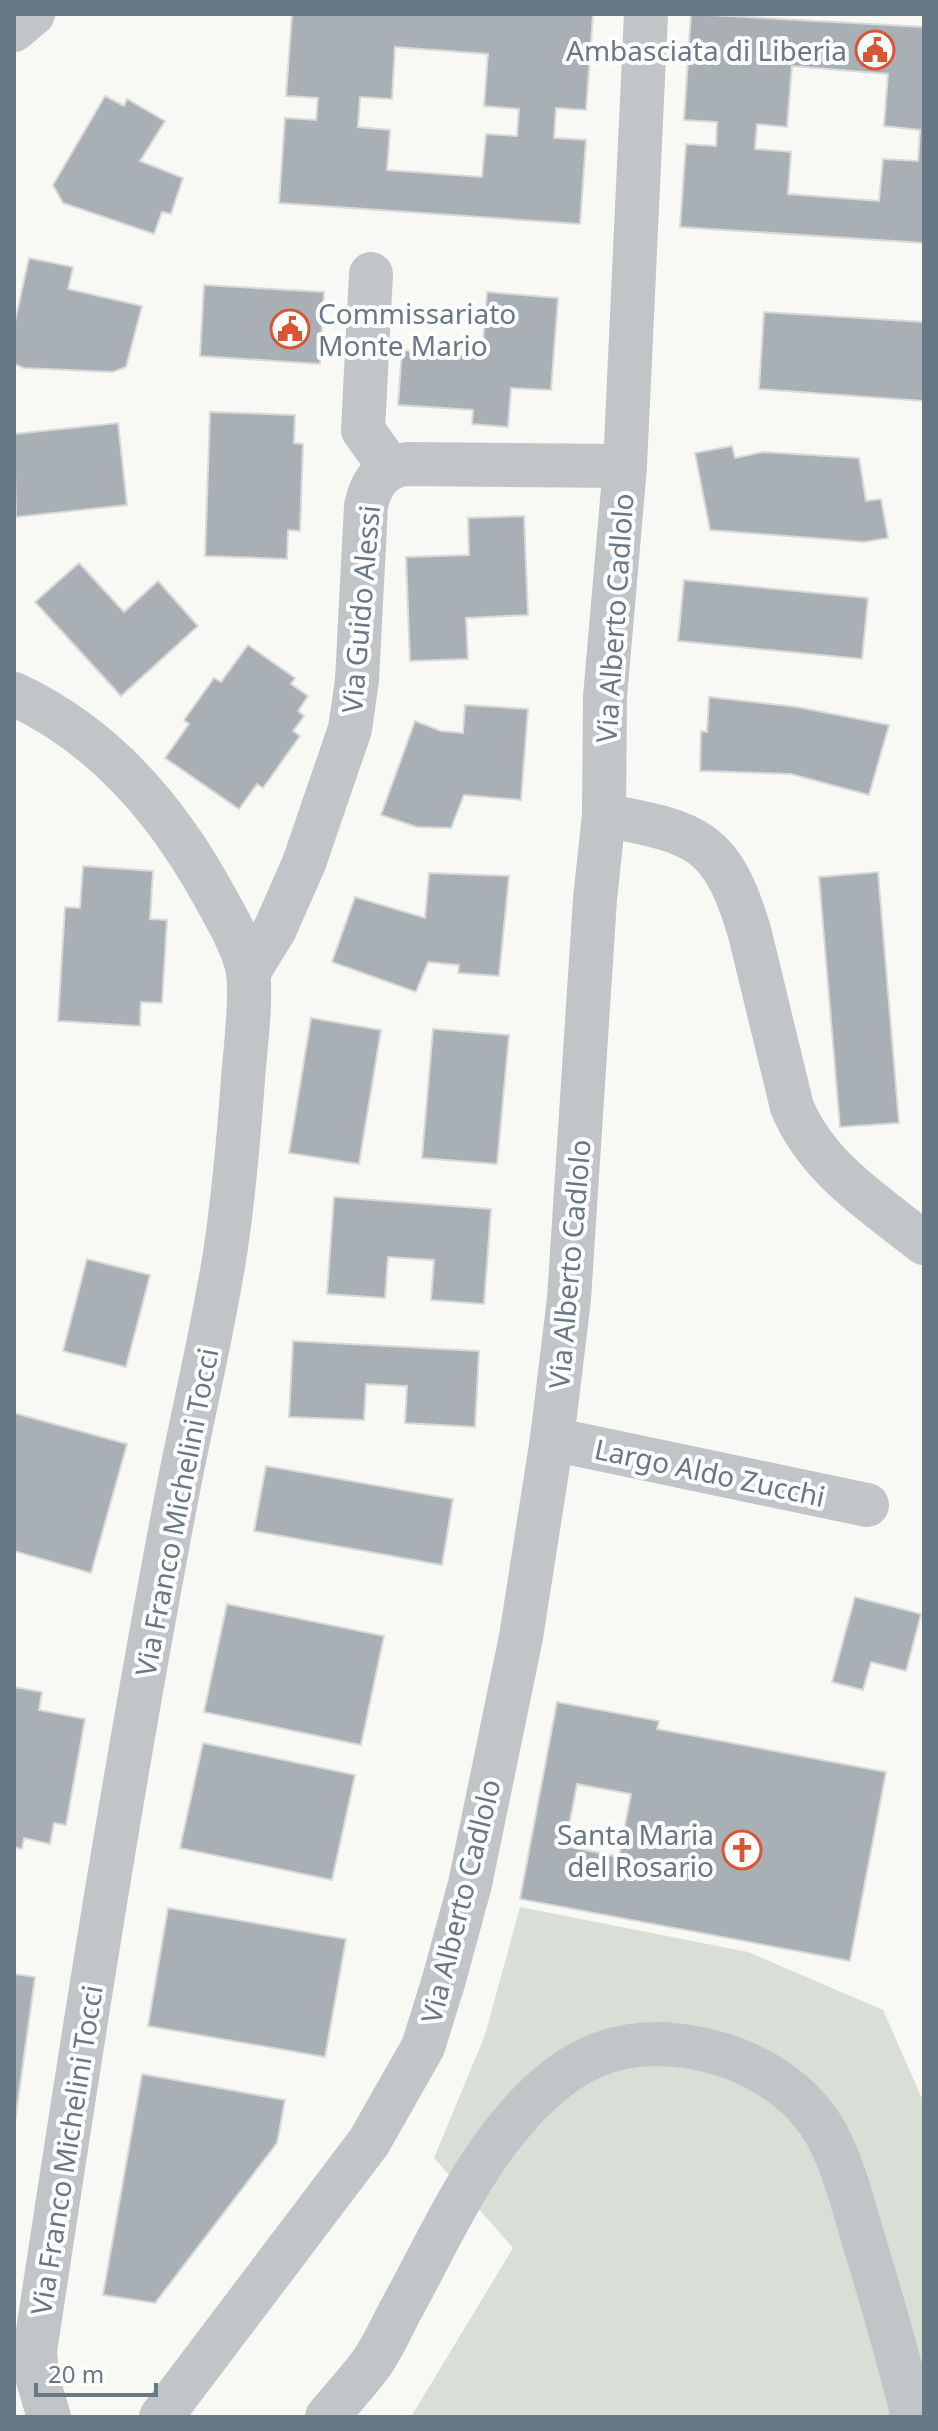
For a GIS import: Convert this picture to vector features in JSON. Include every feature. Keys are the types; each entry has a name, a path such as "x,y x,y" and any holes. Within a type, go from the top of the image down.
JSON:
{"street":[{"path":"14,30 33,14"},
{"name":"Via Alberto Cadlolo","path":"161,2417 352,2167 384,2118 423,2047 470,1884 521,1637 552,1439 569,1299 595,899 604,815 605,697 625,466 646,14"},
{"path":"371,274 363,430 390,468"},
{"name":"Via Guido Alessi","path":"248,973 275,929 304,863 350,729 357,680 366,506 379,475 390,468 407,464 625,466"},
{"name":"Via Franco Michelini Tocci","path":"14,694 71,726 98,747 160,811 201,871 220,906 248,973 237,1161 226,1249 176,1502 101,1920 35,2351 37,2377 49,2417"},
{"path":"604,815 687,836 705,847 724,867 742,906 781,1067 801,1131 840,1175 924,1243"},
{"name":"Largo Aldo Zucchi","path":"552,1439 867,1505"},
{"path":"327,2417 373,2361 471,2182 523,2111 568,2069 595,2055 620,2046 667,2044 717,2052 763,2072 790,2091 814,2116 840,2165 892,2332 913,2417"}],"shaded area":[{"path":"520,1907 748,1952 883,2010 924,2103 924,2417 411,2417 513,2248 434,2158 485,2035"}],"building":[{"path":"292,14 593,15 586,110 556,108 554,138 586,140 580,224 279,203 285,118 316,120 318,98 286,96","holes":["395,47 488,54 484,106 519,109 517,136 486,134 482,177 387,170 390,130 358,127 360,97 392,99"]},
{"path":"691,14 924,27 924,243 680,227 686,144 716,146 717,122 684,120","holes":["792,66 888,74 884,126 920,130 918,161 883,159 879,201 788,194 791,152 755,149 757,124 787,127"]},
{"path":"105,96 124,106 127,99 165,121 140,161 183,178 171,214 162,212 154,234 63,203 53,185"},
{"path":"29,258 73,267 68,289 142,306 126,367 113,372 24,368 14,364 14,326"},
{"path":"204,285 324,292 320,364 200,356"},
{"path":"487,292 558,298 551,390 511,388 508,427 472,424 473,410 398,405 402,350 482,356"},
{"path":"764,312 924,322 924,401 759,389"},
{"path":"210,412 295,415 294,443 303,444 300,531 288,530 287,559 205,556"},
{"path":"118,423 127,505 16,517 14,434"},
{"path":"732,446 735,458 763,452 859,458 866,501 881,499 888,538 864,542 710,530 695,453"},
{"path":"524,516 528,615 466,618 468,659 410,661 406,557 469,555 468,518"},
{"path":"79,563 124,612 158,581 198,626 121,696 35,602"},
{"path":"684,580 868,598 862,659 678,641"},
{"path":"248,645 295,678 291,684 308,696 298,711 304,716 293,731 300,736 263,788 257,784 239,809 165,758 189,724 184,720 214,678 221,682"},
{"path":"709,697 797,707 889,725 869,795 791,774 700,771 701,731 707,732"},
{"path":"465,705 528,709 521,800 464,795 451,828 417,827 381,815 415,721 441,731 463,733"},
{"path":"83,866 153,871 150,919 167,920 162,1003 141,1002 140,1026 58,1021 65,907 80,908"},
{"path":"878,872 899,1123 840,1127 819,877"},
{"path":"429,873 509,876 499,976 458,973 459,965 428,962 416,992 332,962 355,897 425,918"},
{"path":"311,1018 381,1030 359,1164 289,1153"},
{"path":"433,1029 509,1035 497,1164 422,1158"},
{"path":"334,1197 491,1209 484,1304 431,1300 434,1260 388,1257 385,1298 327,1294"},
{"path":"87,1259 150,1275 126,1367 63,1351"},
{"path":"293,1341 479,1351 475,1427 405,1423 407,1386 366,1384 364,1420 289,1417"},
{"path":"14,1413 127,1444 91,1573 14,1551"},
{"path":"266,1466 453,1499 442,1565 254,1531"},
{"path":"855,1597 921,1614 906,1671 871,1662 863,1690 832,1682"},
{"path":"227,1604 384,1636 361,1745 204,1712"},
{"path":"14,1687 42,1692 39,1710 85,1719 66,1825 54,1823 50,1844 24,1838 22,1849 14,1847"},
{"path":"557,1702 659,1721 657,1729 886,1772 850,1961 520,1899","holes":["577,1784 631,1794 619,1857 565,1846"]},
{"path":"203,1743 355,1775 332,1880 180,1848"},
{"path":"168,1908 346,1939 325,2057 148,2026"},
{"path":"14,1974 35,1977 14,2129"},
{"path":"142,2074 285,2100 277,2143 155,2303 103,2295"}],"place":[{"name":"Ambasciata di Liberia","path":"875,50"},
{"name":"Commissariato Monte Mario","path":"290,329"},
{"name":"Santa Maria del Rosario","path":"742,1850"}]}
